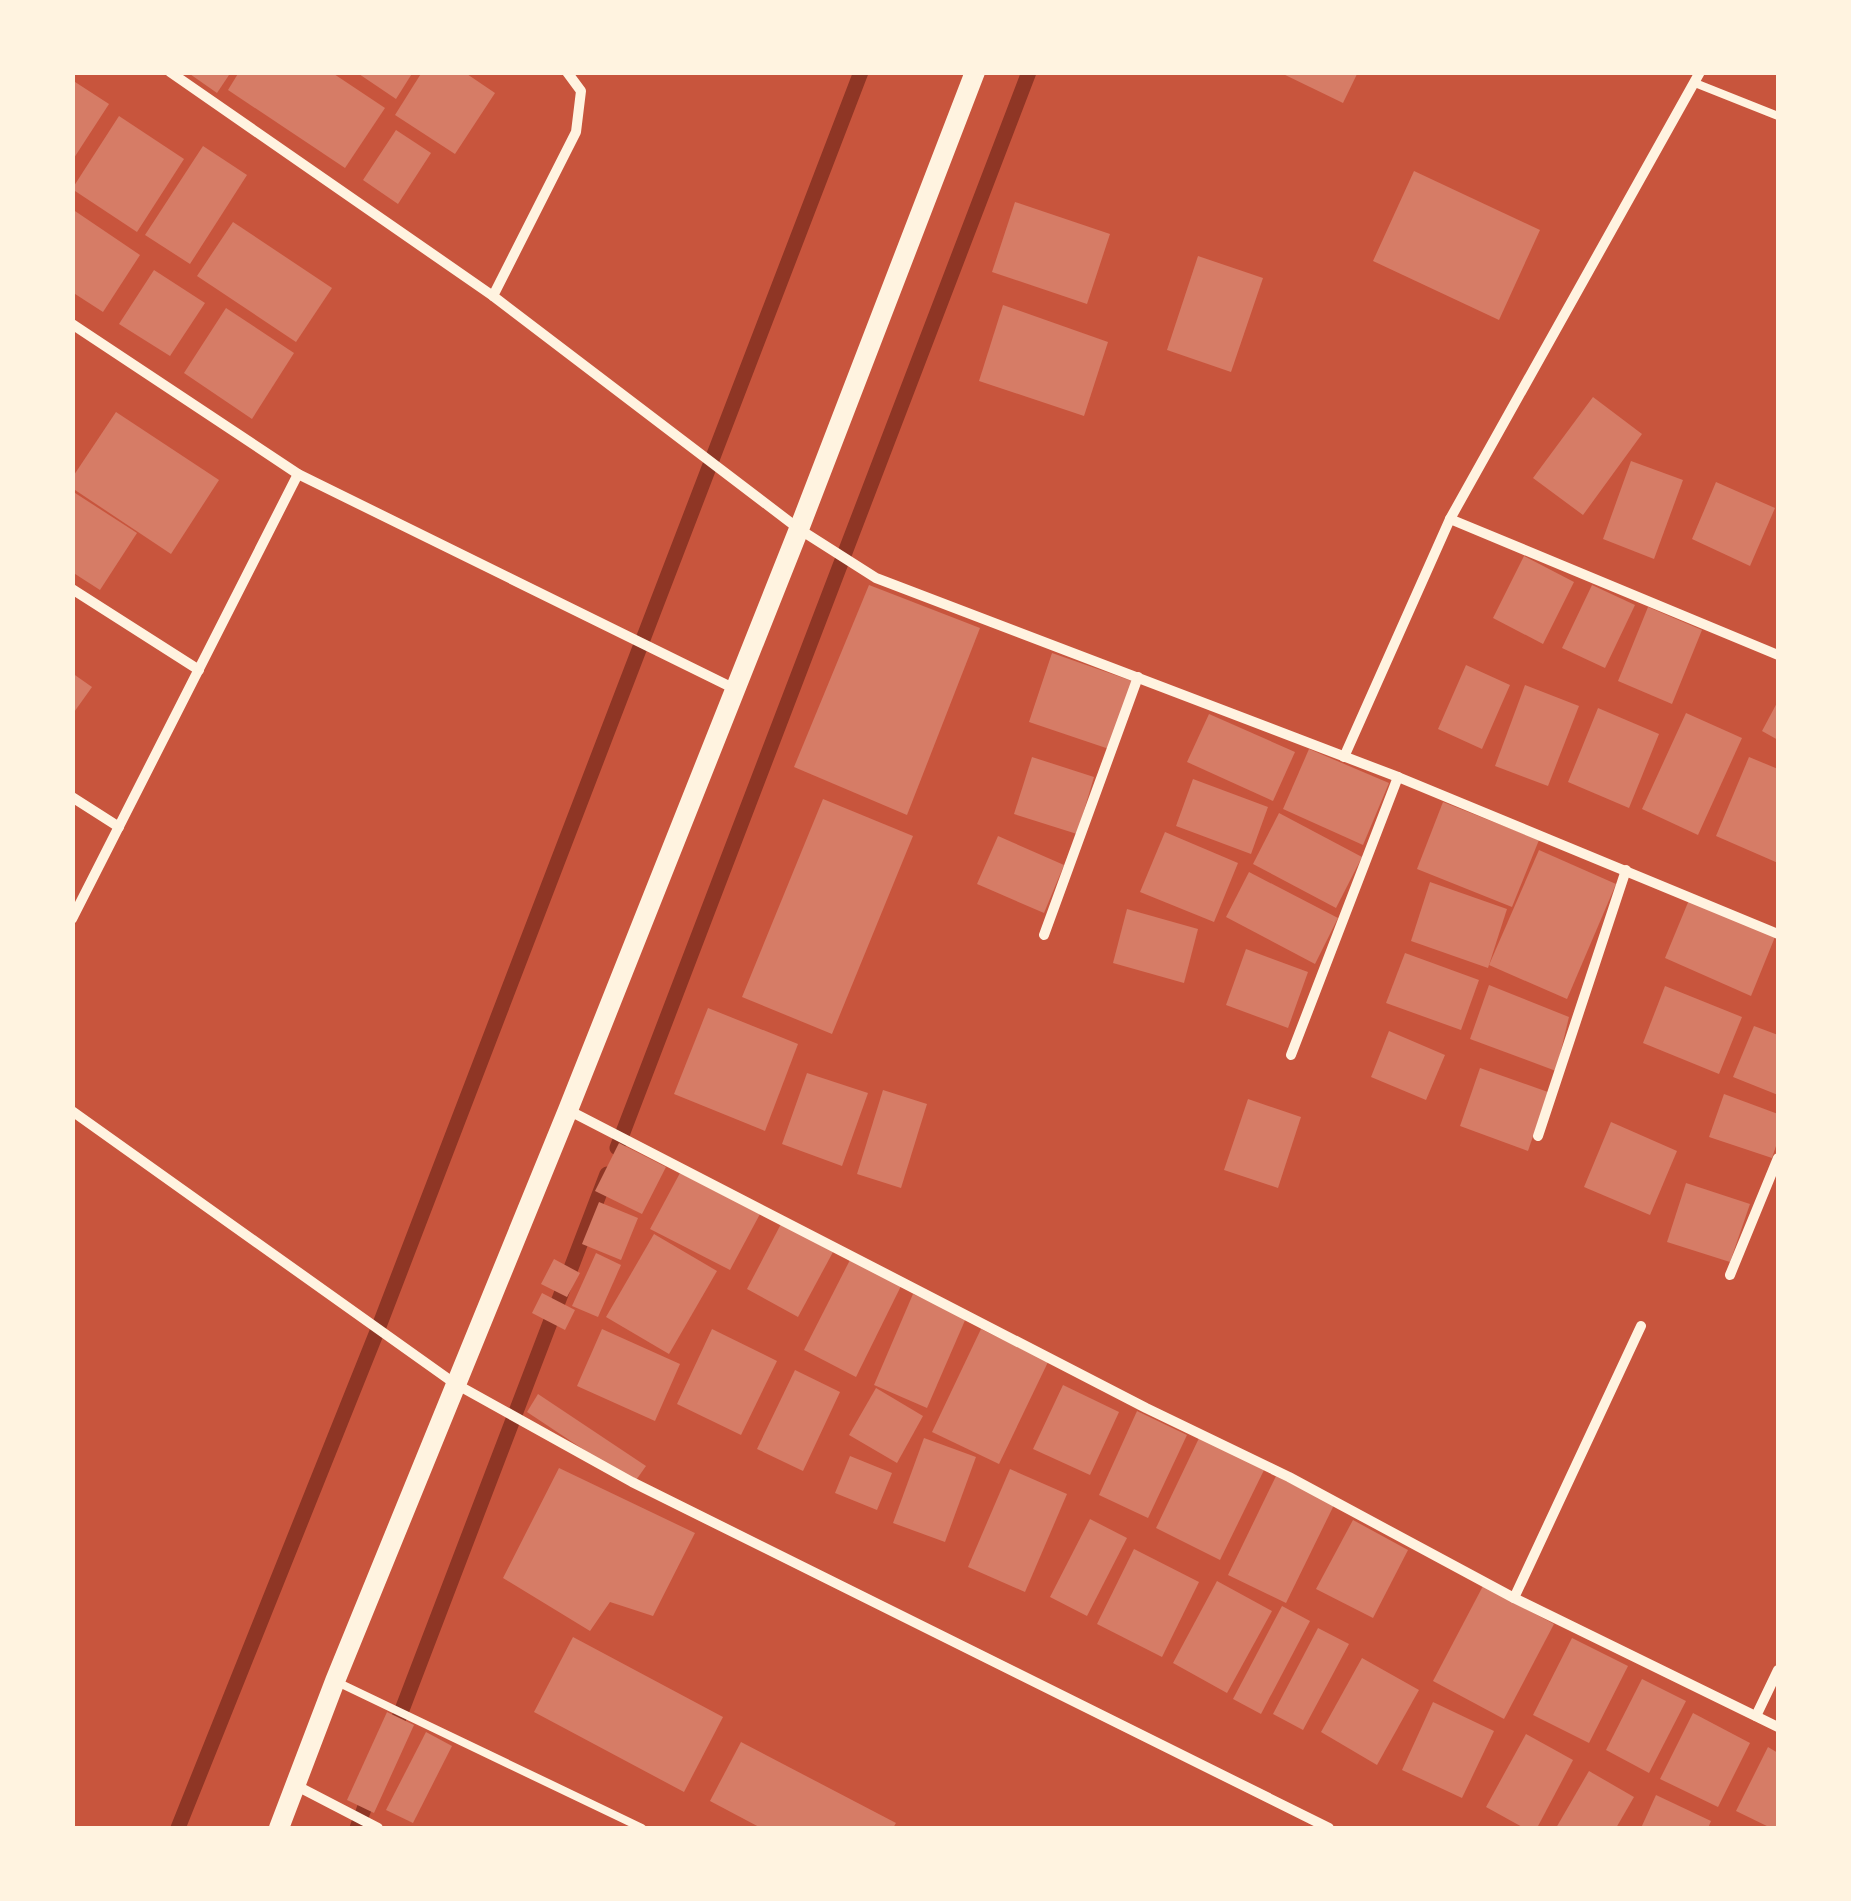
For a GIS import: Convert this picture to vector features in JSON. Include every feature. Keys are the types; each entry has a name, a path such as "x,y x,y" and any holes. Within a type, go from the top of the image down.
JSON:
{"main road":[{"path":"279,1828 454,1383 736,689 975,72"}],"street":[{"path":"170,72 492,296 799,529 876,578 1398,777 1778,934"},
{"path":"492,296 576,132 581,91 567,72"},
{"path":"1344,757 1450,518 1698,78"},
{"path":"72,324 298,474 736,689"},
{"path":"72,919 298,474"},
{"path":"1450,518 1778,655"},
{"path":"72,589 199,670"},
{"path":"1044,935 1138,676"},
{"path":"1291,1055 1398,777"},
{"path":"72,797 119,828"},
{"path":"1538,1136 1626,870"},
{"path":"568,1110 1146,1408 1289,1477 1514,1598 1778,1727"},
{"path":"74,1116 454,1383 632,1482 1329,1828"},
{"path":"1730,1275 1778,1158"},
{"path":"1514,1598 1641,1326"},
{"path":"1756,1716 1778,1670"},
{"path":"296,1786 378,1828"}],"lane":[{"path":"1698,78 1778,116"},
{"path":"335,1681 642,1828"}],"building":[{"path":"187,72 231,72 217,93"},
{"path":"239,72 331,72 385,108 345,168 228,90"},
{"path":"356,72 413,72 396,99"},
{"path":"422,72 464,72 495,93 455,154 395,115"},
{"path":"1279,72 1358,72 1343,103"},
{"path":"72,80 109,104 72,161"},
{"path":"119,116 184,159 137,232 72,189"},
{"path":"396,130 431,153 398,204 363,180"},
{"path":"203,146 247,175 190,264 145,235"},
{"path":"1414,171 1540,230 1499,320 1373,261"},
{"path":"1015,202 1110,234 1087,304 992,272"},
{"path":"72,209 140,255 103,312 72,292"},
{"path":"233,222 332,288 296,342 197,276"},
{"path":"1198,256 1263,278 1231,372 1167,350"},
{"path":"154,270 205,303 170,356 119,324"},
{"path":"1003,305 1108,342 1084,416 979,381"},
{"path":"226,308 294,353 252,419 184,373"},
{"path":"1593,397 1642,434 1583,515 1533,478"},
{"path":"116,412 219,480 171,554 72,488 72,478"},
{"path":"1631,461 1683,480 1654,559 1603,539"},
{"path":"1716,482 1775,508 1750,566 1692,539"},
{"path":"72,491 137,533 100,590 72,572"},
{"path":"1524,556 1574,582 1543,644 1493,618"},
{"path":"869,585 980,628 907,815 794,767"},
{"path":"1592,585 1635,605 1605,668 1562,648"},
{"path":"1648,607 1702,630 1672,704 1618,681"},
{"path":"1052,653 1132,681 1109,749 1029,722"},
{"path":"1466,665 1510,685 1482,749 1438,729"},
{"path":"72,673 92,687 72,715"},
{"path":"1525,685 1579,706 1548,786 1495,766"},
{"path":"1778,701 1778,740 1762,731"},
{"path":"1598,708 1659,734 1629,808 1568,782"},
{"path":"1686,713 1742,738 1698,835 1642,809"},
{"path":"1209,714 1295,752 1273,801 1187,762"},
{"path":"1309,749 1389,783 1363,845 1283,809"},
{"path":"1032,757 1094,777 1077,834 1014,814"},
{"path":"1749,757 1778,769 1778,863 1716,836"},
{"path":"1193,779 1268,807 1251,854 1176,826"},
{"path":"823,799 913,836 832,1034 742,997"},
{"path":"1443,802 1539,840 1512,907 1417,869"},
{"path":"1279,813 1362,857 1336,908 1253,864"},
{"path":"1165,832 1238,863 1214,922 1140,892"},
{"path":"998,836 1064,865 1044,913 977,884"},
{"path":"1539,850 1616,884 1567,999 1489,965"},
{"path":"1249,872 1338,918 1315,964 1226,917"},
{"path":"1430,882 1507,909 1488,968 1411,941"},
{"path":"1689,900 1775,937 1751,996 1665,958"},
{"path":"1127,909 1198,929 1184,983 1113,963"},
{"path":"1246,949 1308,972 1288,1028 1226,1005"},
{"path":"1405,953 1479,980 1461,1030 1386,1003"},
{"path":"1489,985 1569,1017 1556,1071 1470,1039"},
{"path":"1665,986 1742,1017 1719,1074 1643,1043"},
{"path":"708,1008 798,1044 765,1131 674,1094"},
{"path":"1754,1026 1778,1035 1778,1095 1733,1077"},
{"path":"1389,1031 1445,1055 1426,1100 1371,1077"},
{"path":"1480,1068 1548,1092 1528,1151 1460,1126"},
{"path":"807,1073 868,1093 842,1166 782,1144"},
{"path":"883,1090 927,1104 901,1188 857,1174"},
{"path":"1724,1094 1778,1114 1778,1140 1772,1158 1709,1137"},
{"path":"1248,1099 1301,1117 1278,1188 1224,1170"},
{"path":"1611,1122 1677,1151 1650,1215 1584,1187"},
{"path":"619,1143 666,1167 642,1214 595,1191"},
{"path":"680,1173 760,1214 730,1270 650,1229"},
{"path":"1686,1183 1750,1204 1730,1262 1667,1242"},
{"path":"599,1202 638,1218 621,1260 582,1244"},
{"path":"781,1224 833,1252 798,1317 747,1289"},
{"path":"654,1234 717,1271 669,1354 606,1317"},
{"path":"596,1253 621,1265 598,1317 572,1306"},
{"path":"851,1258 902,1284 856,1377 804,1350"},
{"path":"554,1259 580,1273 567,1297 541,1284"},
{"path":"542,1293 575,1310 565,1330 532,1313"},
{"path":"913,1294 966,1318 927,1408 874,1385"},
{"path":"602,1329 680,1364 655,1421 577,1386"},
{"path":"712,1329 777,1361 741,1435 677,1404"},
{"path":"981,1329 1048,1362 999,1464 932,1432"},
{"path":"795,1370 840,1392 803,1471 757,1449"},
{"path":"1063,1385 1119,1412 1090,1475 1033,1449"},
{"path":"876,1388 923,1416 897,1463 849,1435"},
{"path":"538,1394 646,1466 634,1483 527,1412"},
{"path":"1137,1411 1187,1435 1148,1518 1099,1495"},
{"path":"1200,1436 1265,1468 1220,1560 1156,1528"},
{"path":"924,1438 976,1457 945,1542 893,1523"},
{"path":"850,1456 892,1473 877,1510 835,1493"},
{"path":"559,1468 695,1533 653,1616 610,1602 590,1631 503,1578"},
{"path":"1010,1469 1067,1494 1025,1592 968,1567"},
{"path":"1276,1476 1334,1505 1286,1603 1228,1575"},
{"path":"1090,1519 1127,1538 1087,1616 1050,1597"},
{"path":"1353,1520 1408,1550 1373,1618 1316,1589"},
{"path":"1134,1549 1199,1582 1162,1657 1097,1624"},
{"path":"1217,1581 1272,1611 1227,1693 1173,1663"},
{"path":"1483,1586 1554,1624 1504,1719 1433,1681"},
{"path":"1282,1606 1310,1621 1261,1714 1233,1699"},
{"path":"1318,1628 1349,1644 1303,1730 1273,1714"},
{"path":"573,1637 723,1717 684,1792 534,1712"},
{"path":"1572,1638 1628,1666 1589,1743 1533,1715"},
{"path":"1362,1658 1419,1690 1377,1765 1321,1732"},
{"path":"1642,1679 1686,1701 1649,1773 1606,1750"},
{"path":"1433,1702 1494,1731 1462,1798 1402,1770"},
{"path":"387,1712 414,1725 374,1813 347,1800"},
{"path":"1693,1713 1750,1743 1718,1807 1660,1779"},
{"path":"426,1732 452,1746 413,1823 386,1810"},
{"path":"1526,1734 1573,1760 1537,1828 1524,1828 1486,1807"},
{"path":"741,1742 896,1823 893,1828 761,1828 710,1801"},
{"path":"1768,1747 1778,1753 1778,1828 1736,1811"},
{"path":"1589,1771 1634,1797 1616,1828 1556,1828"},
{"path":"1656,1795 1711,1821 1708,1828 1641,1828"}],"waterway":[{"path":"178,1828 378,1329 861,72"},
{"path":"617,1148 1029,72"},
{"path":"392,1736 607,1174"},
{"path":"357,1828 371,1790"}]}
